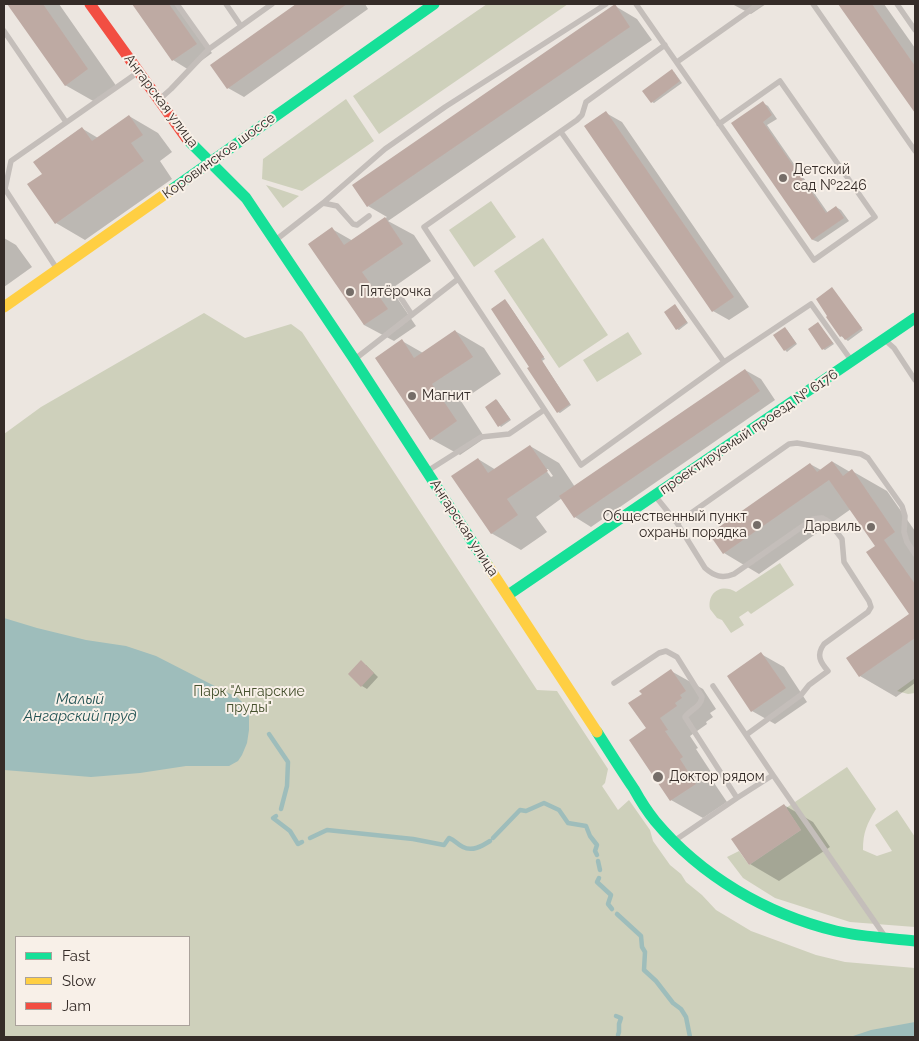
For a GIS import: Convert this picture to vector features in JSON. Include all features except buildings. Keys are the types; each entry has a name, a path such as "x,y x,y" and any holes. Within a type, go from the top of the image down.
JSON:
{"street":[{"name":"Ангарская улица","path":"90,4 185,136 246,198 354,359 653,819 673,842 700,866 733,888 763,905 792,918 857,935 915,941"},
{"name":"Коровинское шоссе","path":"4,307 434,4"},
{"name":"проектируемый проезд № 6176","path":"508,595 915,318"}],"lane":[{"path":"177,4 209,49"},
{"path":"226,4 241,26"},
{"path":"159,99 209,49 272,4"},
{"path":"274,241 323,203 385,148 606,4"},
{"path":"636,4 677,62 719,124 814,260 875,217 780,81 719,124"},
{"path":"677,62 759,4"},
{"path":"812,4 915,152"},
{"path":"897,4 915,30"},
{"path":"4,31 66,122"},
{"path":"665,45 586,102 580,118 424,227 581,465 724,362 811,304 852,362"},
{"path":"58,270 5,189 11,160 139,72"},
{"path":"561,132 724,362"},
{"path":"323,203 337,206 353,224 357,224 369,216"},
{"path":"354,359 458,279"},
{"path":"395,289 412,314"},
{"path":"885,340 894,348 915,380"},
{"path":"427,471 481,437 509,434 544,410"},
{"path":"677,523 789,444 797,443 861,454 868,458 902,506 905,516 904,532 907,542 915,554"},
{"path":"655,496 677,523 705,568 720,577 734,574 813,519 822,518 830,522 842,539 844,562 869,601 871,607 868,612 824,644 820,650 820,662 828,671 809,685 801,695 746,735"},
{"path":"614,683 659,653 666,651 677,657 702,697 702,702 699,706 685,717 737,798"},
{"path":"713,686 886,938"},
{"path":"673,842 773,775"}],"green space":[{"path":"487,4 568,4 379,134 353,96"},
{"path":"346,99 374,141 302,191 262,179 263,159"},
{"path":"266,185 299,196 283,208"},
{"path":"491,201 516,237 474,267 449,230"},
{"path":"543,238 608,335 559,368 494,271"},
{"name":"Парк \"Ангарские пруды\"","path":"204,313 245,338 291,324 302,332 537,690 557,691 608,769 605,783 602,786 618,810 629,800 650,830 653,841 670,865 716,910 751,931 816,955 845,962 915,968 915,1037 4,1037 4,434 41,407"},
{"path":"628,332 642,354 597,382 583,360"},
{"path":"780,563 794,585 751,614 748,611 739,617 744,625 731,633 722,620 717,618 710,609 713,594 726,588 736,592"},
{"path":"915,678 915,693 908,694 897,691"},
{"path":"847,767 876,809 866,828 863,850 877,856 892,851 875,825 897,810 915,837 915,927 850,922 775,898 743,878 727,857 739,851 749,865 801,830 786,808"}],"water":[{"name":"Малый Ангарский пруд","path":"4,618 86,640 126,646 156,656 238,698 244,704 249,715 247,743 242,755 238,761 229,766 186,766 140,773 91,777 4,770"},
{"path":"915,1022 915,1037 850,1037 871,1030"}],"waterway":[{"path":"269,734 288,762 287,786 281,809"},
{"path":"493,838 520,810 526,811 544,803 559,810 568,823 586,826 590,836 597,845 595,851 597,855"},
{"path":"276,816 273,818 290,831 298,844 302,842"},
{"path":"310,838 327,830 413,839 444,845 449,838 470,849 490,841"},
{"path":"598,861 600,870"},
{"path":"599,878 597,882 611,895 608,904 612,909"},
{"path":"617,914 641,936 642,947 645,952 644,970 656,981 673,1003 681,1009 686,1017 690,1037"},
{"path":"616,1016 621,1018 618,1035"}],"traffic: fast":[{"path":"171,190 434,4"},
{"path":"187,139 246,198 354,359 488,566"},
{"path":"508,595 915,318"},
{"path":"597,732 655,821 693,859 736,890 760,903 810,924 856,935 915,941"}],"traffic: slow":[{"path":"4,307 171,190"},
{"path":"488,566 597,732"}],"traffic: jam":[{"path":"90,4 187,139"}],"place":[{"name":"Детский сад №2246","path":"783,178"},
{"name":"Пятёрочка","path":"350,292"},
{"name":"Магнит","path":"412,396"},
{"name":"Общественный пункт охраны порядка","path":"757,525"},
{"name":"Дарвиль","path":"871,527"},
{"name":"Доктор рядом","path":"658,777"}]}
